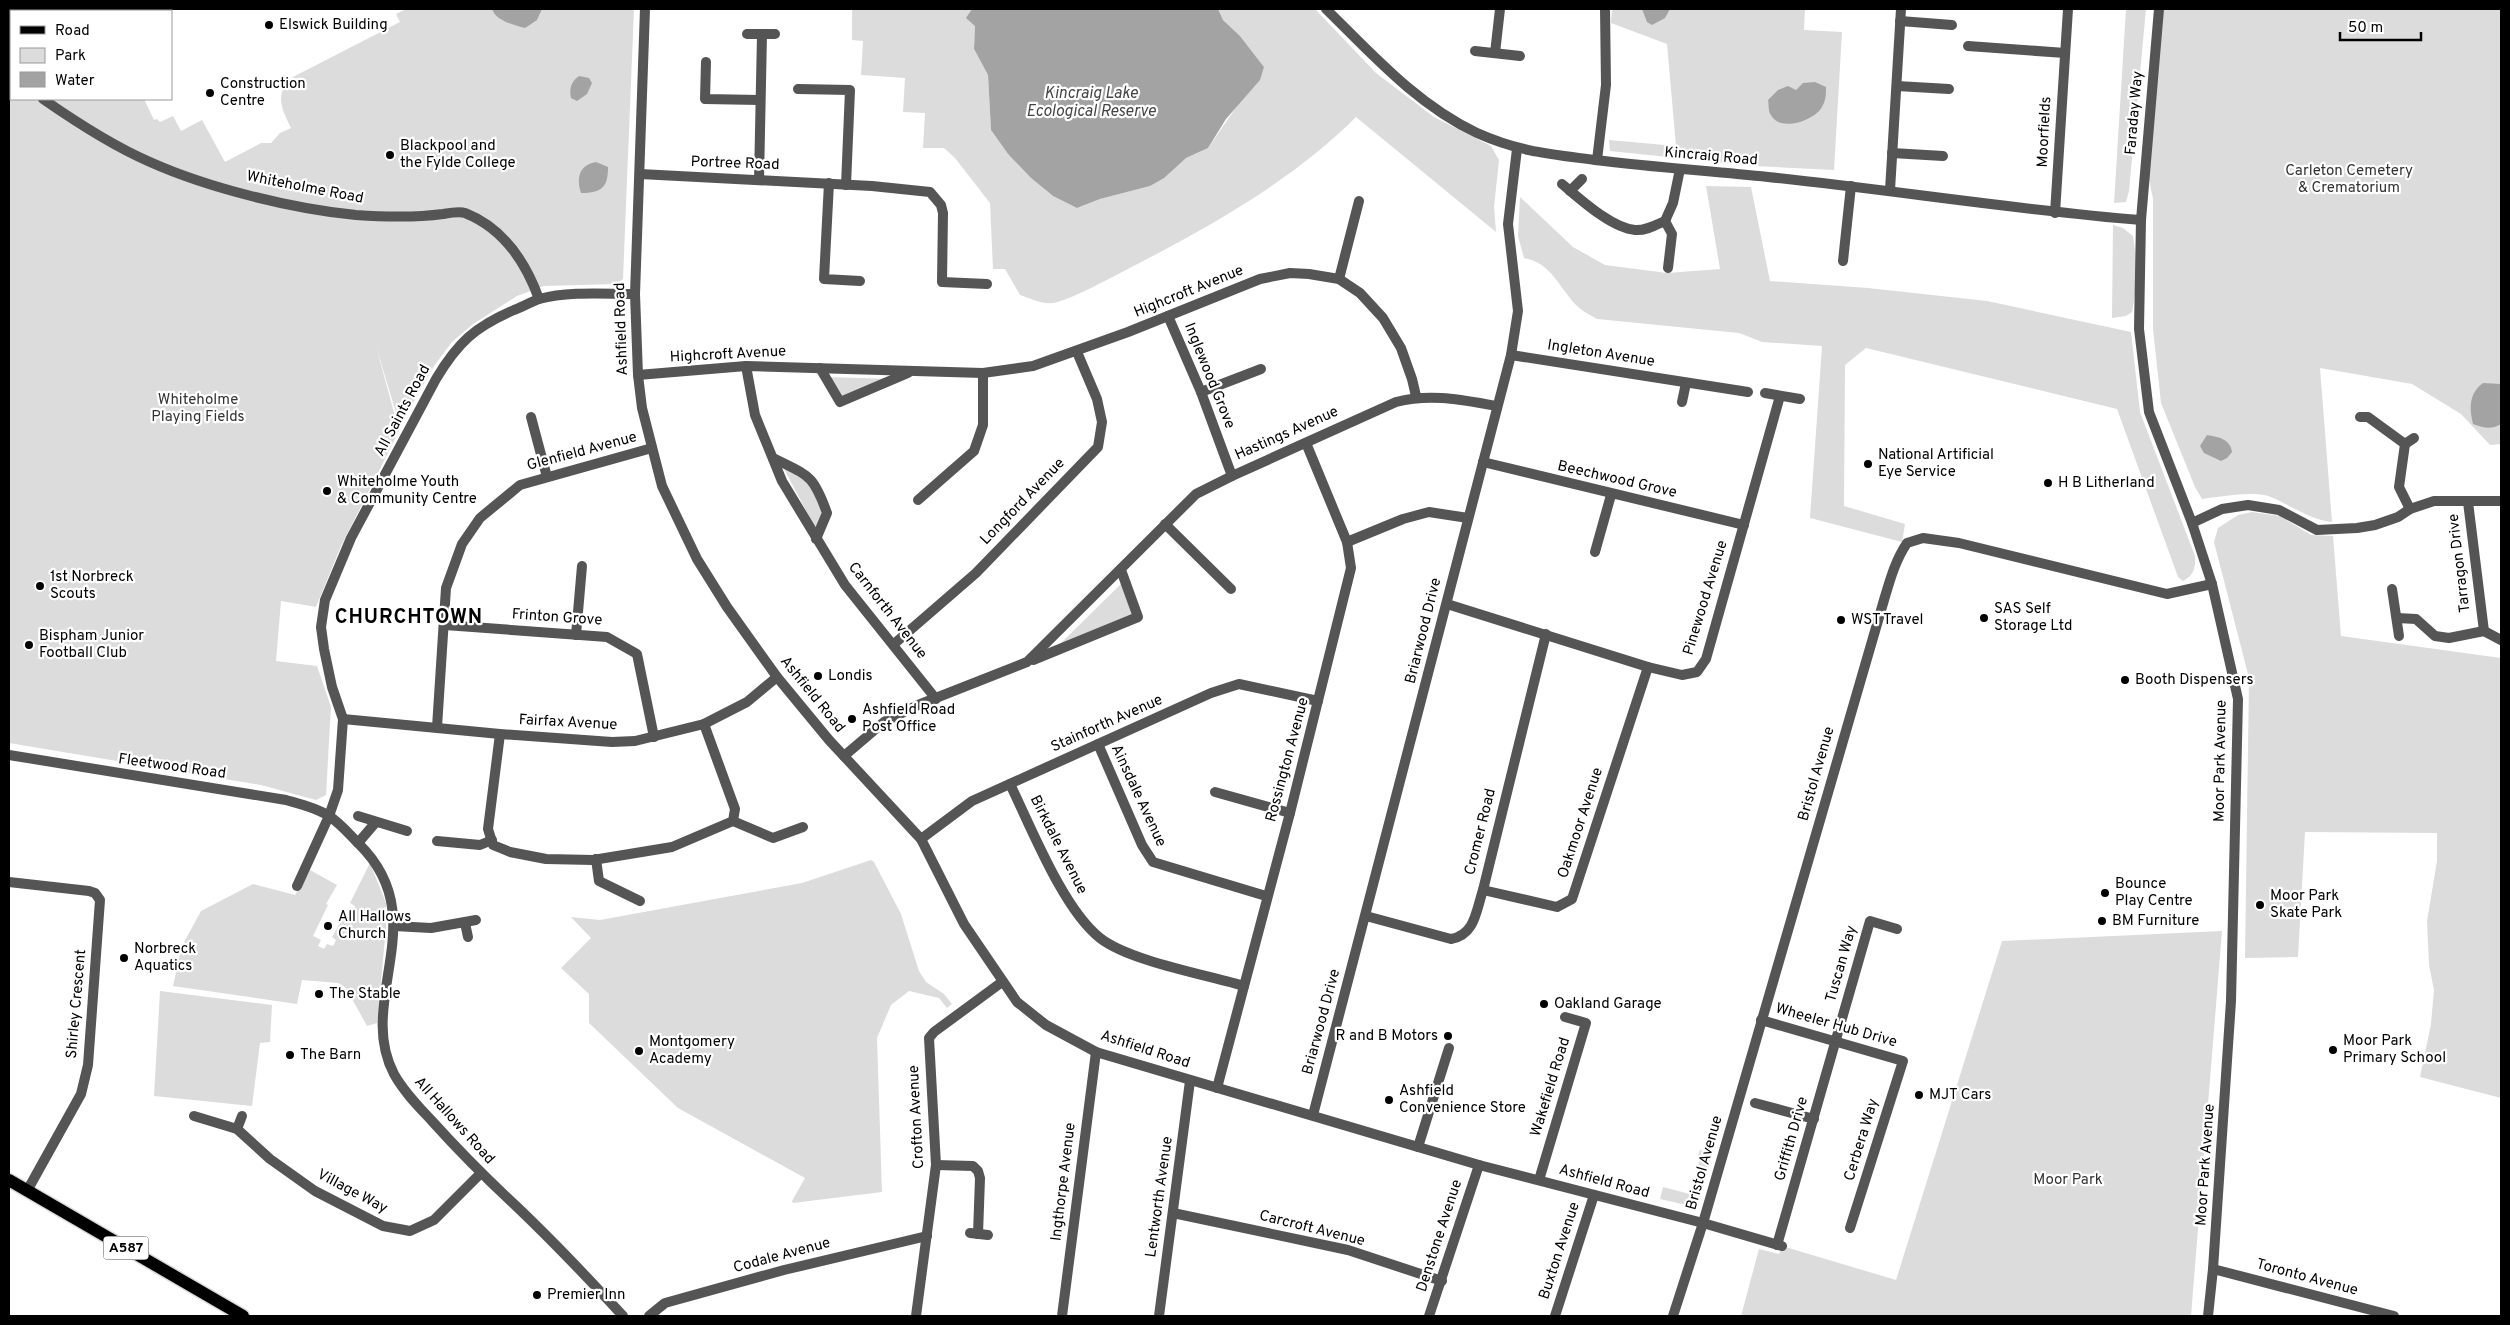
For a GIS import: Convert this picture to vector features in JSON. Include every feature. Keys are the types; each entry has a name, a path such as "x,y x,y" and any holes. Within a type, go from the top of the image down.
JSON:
{"main road":[{"name":"A587","path":"9,1180 243,1316"}],"street":[{"name":"Ashfield Road","path":"646,9 635,294 638,375 642,408 662,486 697,559 727,607 777,678 844,756 922,840 964,924 1017,1002 1032,1015 1096,1052 1480,1165 1703,1223 1779,1246"},
{"name":"Kincraig Road","path":"1326,9 1420,99 1475,132 1518,149 1539,154 1890,190 2055,213 2141,220"},
{"path":"1496,54 1500,9"},
{"path":"1597,160 1606,86 1605,9"},
{"path":"1890,190 1901,9"},
{"name":"Moorfields","path":"2055,213 2068,9"},
{"name":"Faraday Way","path":"2141,220 2159,9"},
{"path":"1900,22 1952,25"},
{"path":"747,34 775,34"},
{"path":"759,180 762,34"},
{"path":"9,38 10,54"},
{"path":"1968,46 2065,53"},
{"path":"1475,51 1520,56"},
{"path":"706,62 705,99 760,100"},
{"path":"1897,86 1949,89"},
{"path":"798,89 850,90 846,185"},
{"name":"Whiteholme Road","path":"44,100 68,117 150,162 212,184 343,213 395,218 462,212 475,218 504,238 530,276 539,299"},
{"name":"Briarwood Drive","path":"1313,1115 1511,355 1518,311 1508,224 1518,149"},
{"path":"1892,153 1943,156"},
{"path":"1582,179 1566,187 1597,213 1634,230 1647,228 1665,221 1673,203 1680,169"},
{"name":"Portree Road","path":"640,174 829,183 930,192 941,205 943,213 942,282 987,284"},
{"path":"829,183 824,279 860,281"},
{"path":"1843,261 1851,186"},
{"path":"1339,279 1359,201"},
{"name":"Moor Park Avenue","path":"2141,220 2139,329 2149,412 2192,522 2212,584 2238,699 2231,1001 2213,1269 2208,1316"},
{"path":"1665,221 1672,234 1668,268"},
{"name":"Highcroft Avenue","path":"638,375 746,366 982,373 1033,366 1077,352 1260,280 1290,273 1339,279 1360,293 1383,318 1401,348 1416,396"},
{"name":"All Saints Road","path":"297,886 329,816 338,790 343,719 332,687 321,627 325,600 345,550 451,353 487,322 539,299 584,294 635,294"},
{"name":"Inglewood Grove","path":"1168,316 1201,392 1232,476"},
{"name":"Longford Avenue","path":"894,644 976,573 1098,446 1102,422 1097,399 1077,352"},
{"name":"Ingleton Avenue","path":"1511,355 1748,392"},
{"name":"Carnforth Avenue","path":"746,366 755,415 782,481 845,585 936,699"},
{"name":"Highcroft Avenue","path":"820,368 840,402 911,372"},
{"path":"1201,392 1260,369"},
{"path":"918,500 974,451 982,425 982,373"},
{"path":"1682,402 1686,383"},
{"path":"1765,393 1800,399"},
{"name":"Hastings Avenue","path":"1028,662 1196,494 1396,402 1416,396 1439,396 1497,406"},
{"name":"Pinewood Avenue","path":"1447,604 1648,667 1682,676 1697,672 1706,659 1780,396"},
{"path":"531,417 547,477"},
{"path":"2360,417 2368,418 2409,441 2399,487 2410,509"},
{"name":"Rossington Avenue","path":"1217,1088 1266,896 1290,813 1351,568 1346,542 1306,443"},
{"name":"Glenfield Avenue","path":"437,727 446,588 462,544 480,518 520,485 652,448"},
{"path":"773,458 809,476 818,490 827,513 816,539"},
{"name":"Beechwood Grove","path":"1483,462 1611,495 1744,525"},
{"path":"1595,552 1611,495"},
{"name":"Tarragon Drive","path":"2192,522 2222,509 2248,505 2278,510 2317,530 2357,528 2391,520 2410,509 2444,499 2468,502 2501,501"},
{"name":"Tarragon Drive","path":"2468,502 2484,631 2501,640"},
{"path":"1346,542 1403,519 1429,512 1468,518"},
{"path":"1166,524 1231,589"},
{"name":"Bristol Avenue","path":"1673,1316 1703,1223 1894,567 1907,543 1923,538 1959,543 2167,594 2212,584"},
{"path":"576,635 582,566"},
{"name":"Hastings Avenue","path":"844,756 884,722 1138,617 1121,570"},
{"path":"2392,589 2399,636"},
{"path":"2397,618 2416,619 2435,636 2449,638 2484,631"},
{"name":"Frinton Grove","path":"445,625 608,637 637,654 654,737"},
{"name":"Cromer Road","path":"1366,916 1451,940 1462,937 1470,929 1482,890 1546,634"},
{"name":"Oakmoor Avenue","path":"1482,890 1557,907 1572,899 1648,667"},
{"name":"Fairfax Avenue","path":"343,719 500,734 612,742 654,737 704,724 747,702 777,678"},
{"name":"Stainforth Avenue","path":"922,840 972,801 1211,693 1239,684 1318,701"},
{"path":"704,724 735,809 733,821"},
{"path":"500,734 488,829 493,845 510,852 546,859 596,859 672,848 733,821 773,838 803,826"},
{"name":"Ainsdale Avenue","path":"1098,744 1142,845 1153,862 1266,896"},
{"name":"Fleetwood Road","path":"9,755 278,798 306,806 329,816"},
{"name":"Birkdale Avenue","path":"1010,784 1068,901 1100,938 1130,954 1244,986"},
{"path":"1229,784 1220,793 1290,813"},
{"name":"All Hallows Road","path":"329,816 370,855 380,872 391,898 394,926 382,1028 386,1054 395,1075 409,1095 480,1174 515,1205 623,1316"},
{"path":"358,816 407,831"},
{"path":"358,843 376,822"},
{"path":"440,845 480,845 492,840"},
{"path":"596,859 599,882 640,901"},
{"name":"Shirley Crescent","path":"9,882 89,891 95,893 100,900 88,1065 81,1094 27,1191"},
{"path":"394,926 430,928 476,920"},
{"name":"Tuscan Way","path":"1835,1042 1870,922 1897,929"},
{"path":"465,923 468,936"},
{"name":"Crofton Avenue","path":"916,1316 936,1165 929,1038 934,1032 1002,982"},
{"name":"Wakefield Road","path":"1539,1180 1586,1023 1565,1018"},
{"name":"Wheeler Hub Drive","path":"1761,1020 1903,1061"},
{"name":"Griffith Drive","path":"1779,1246 1835,1042"},
{"path":"1418,1147 1449,1048"},
{"name":"Ingthorpe Avenue","path":"1062,1316 1096,1052"},
{"name":"Cerbera Way","path":"1850,1228 1903,1061"},
{"name":"Lentworth Avenue","path":"1159,1316 1190,1081"},
{"path":"1755,1103 1814,1119"},
{"name":"Village Way","path":"194,1116 237,1129 270,1159 316,1191 383,1226 410,1231 434,1220 480,1174"},
{"path":"237,1129 242,1116"},
{"path":"936,1165 973,1166 978,1171 980,1178 979,1234"},
{"name":"Denstone Avenue","path":"1429,1316 1480,1165"},
{"name":"Buxton Avenue","path":"1555,1316 1594,1195"},
{"name":"Carcroft Avenue","path":"1173,1213 1348,1250 1442,1281"},
{"name":"Codale Avenue","path":"649,1316 665,1303 784,1270 927,1236"},
{"name":"Toronto Avenue","path":"2213,1269 2394,1316"}],"green space":[{"name":"Whiteholme Playing Fields","path":"406,9 634,9 623,279 617,284 544,286 517,296 473,324 452,342 434,366 400,426 376,346 399,431 341,546 316,607 281,601 276,661 317,666 331,707 326,795 316,800 261,785 9,743 9,67 10,100 144,100 154,120 157,119 160,122 173,116 181,131 202,120 225,162 261,143 271,143 280,133 291,128 281,103 281,97 291,78 400,22 396,14"},
{"path":"852,9 972,9 975,26 974,49 988,75 991,130 1008,154 1031,178 1053,196 1077,208 1100,199 1150,186 1186,158 1208,148 1264,67 1240,36 1223,20 1218,9 1315,9 1376,73 1434,117 1491,146 1499,160 1494,207 1496,232 1356,117 1331,141 1276,183 1187,238 1100,284 1061,301 1041,302 1020,295 1005,269 993,269 990,203 955,158 944,148 923,148 925,113 903,112 905,78 861,75 863,41 852,40"},
{"path":"1612,9 1805,9 1804,30 1842,32 1834,170 1754,166 1610,151 1609,140 1676,146 1667,44 1611,23"},
{"path":"2126,9 2146,9 2129,191 2126,202 2114,203"},
{"name":"Carleton Cemetery & Crematorium","path":"2159,9 2501,9 2501,444 2490,445 2461,414 2412,384 2320,368 2332,522 2315,518 2268,496 2253,494 2202,499 2195,487 2161,403 2153,329 2153,199 2146,164"},
{"path":"1706,186 1751,187 1770,281 1868,288 1987,301 2131,332 2140,412 2195,556 2195,564 2191,574 2183,581 2178,577 2117,409 1866,348 1845,365 1844,506 1905,524 1902,542 1810,518 1822,346 1762,342 1739,333 1597,319 1577,306 1542,265 1524,258 1518,236 1520,197 1573,247 1605,265 1667,273 1720,269"},
{"path":"2113,225 2123,228 2133,236 2136,274 2132,312 2126,316 2112,318"},
{"path":"825,377 895,379 840,402"},
{"path":"780,461 809,476 827,513 819,531 812,522"},
{"path":"2252,512 2280,516 2311,535 2333,536 2341,636 2501,658 2501,1098 2420,1077 2431,1024 2434,990 2429,965 2427,921 2437,861 2437,833 2305,832 2298,957 2245,958 2249,678 2214,542 2218,528 2238,515"},
{"path":"1125,580 1138,617 1059,645"},
{"path":"871,860 874,862 901,914 919,971 926,982 944,994 952,1004 947,1008 939,998 909,991 891,1005 877,1038 882,1192 793,1203 792,1201 805,1178 678,1108 589,1023 589,994 561,968 591,938 571,917 600,920 802,883"},
{"path":"370,863 386,903 386,928 377,1023 367,1026 346,988 338,983 302,980 297,1004 173,986 182,946 201,911 253,884 295,895 310,870 337,885 326,904 328,905 313,936 321,940 318,946 324,949 327,944 333,946 336,940 332,937 345,914 350,916 355,906 350,903"},
{"name":"Moor Park","path":"2222,931 2191,1316 1741,1316 1759,1249 1779,1254 1782,1246 1896,1280 2002,941"},
{"path":"160,991 272,1005 270,1042 260,1043 252,1106 154,1096"},
{"path":"1700,1150 1712,1153 1698,1204 1691,1206 1660,1199 1663,1187 1690,1194 1700,1159 1697,1158"}],"water":[{"path":"492,9 542,9 537,20 525,28 497,17"},
{"name":"Kincraig Lake Ecological Reserve","path":"972,9 1218,9 1223,20 1240,36 1264,67 1260,80 1226,119 1208,148 1186,158 1164,178 1150,186 1100,199 1077,208 1053,196 1031,178 1008,154 991,130 988,75 974,49 975,26 966,18"},
{"path":"1642,9 1670,9 1665,18 1652,25 1647,22"},
{"path":"579,76 589,78 592,83 587,94 577,101 571,98 570,91 572,83"},
{"path":"1815,82 1826,87 1824,102 1818,112 1797,123 1789,124 1775,120 1769,112 1768,100 1778,90 1788,86 1796,90 1803,83"},
{"path":"596,162 608,167 607,180 599,190 581,193 580,173 586,166"},
{"path":"2483,383 2501,384 2501,424 2491,428 2473,424 2471,401 2475,391"},
{"path":"2207,435 2220,438 2229,444 2232,452 2227,458 2221,461 2204,453 2200,446"}],"place":[{"name":"Elswick Building","path":"269,25"},
{"name":"Construction Centre","path":"210,93"},
{"name":"Blackpool and the Fylde College","path":"390,155"},
{"name":"National Artificial Eye Service","path":"1868,464"},
{"name":"H B Litherland","path":"2048,483"},
{"name":"Whiteholme Youth & Community Centre","path":"327,491"},
{"name":"1st Norbreck Scouts","path":"40,586"},
{"name":"SAS Self Storage Ltd","path":"1984,618"},
{"name":"WST Travel","path":"1841,620"},
{"name":"Bispham Junior Football Club","path":"29,645"},
{"name":"Londis","path":"818,676"},
{"name":"Booth Dispensers","path":"2125,680"},
{"name":"Ashfield Road Post Office","path":"852,719"},
{"name":"Bounce Play Centre","path":"2105,893"},
{"name":"Moor Park Skate Park","path":"2260,905"},
{"name":"BM Furniture","path":"2102,921"},
{"name":"All Hallows Church","path":"328,926"},
{"name":"Norbreck Aquatics","path":"124,958"},
{"name":"The Stable","path":"319,994"},
{"name":"Oakland Garage","path":"1544,1004"},
{"name":"R and B Motors","path":"1448,1036"},
{"name":"Moor Park Primary School","path":"2333,1050"},
{"name":"Montgomery Academy","path":"639,1051"},
{"name":"The Barn","path":"290,1055"},
{"name":"MJT Cars","path":"1919,1095"},
{"name":"Ashfield Convenience Store","path":"1389,1100"},
{"name":"Premier Inn","path":"537,1295"}],"district":[{"name":"CHURCHTOWN","path":"409,618"}]}
